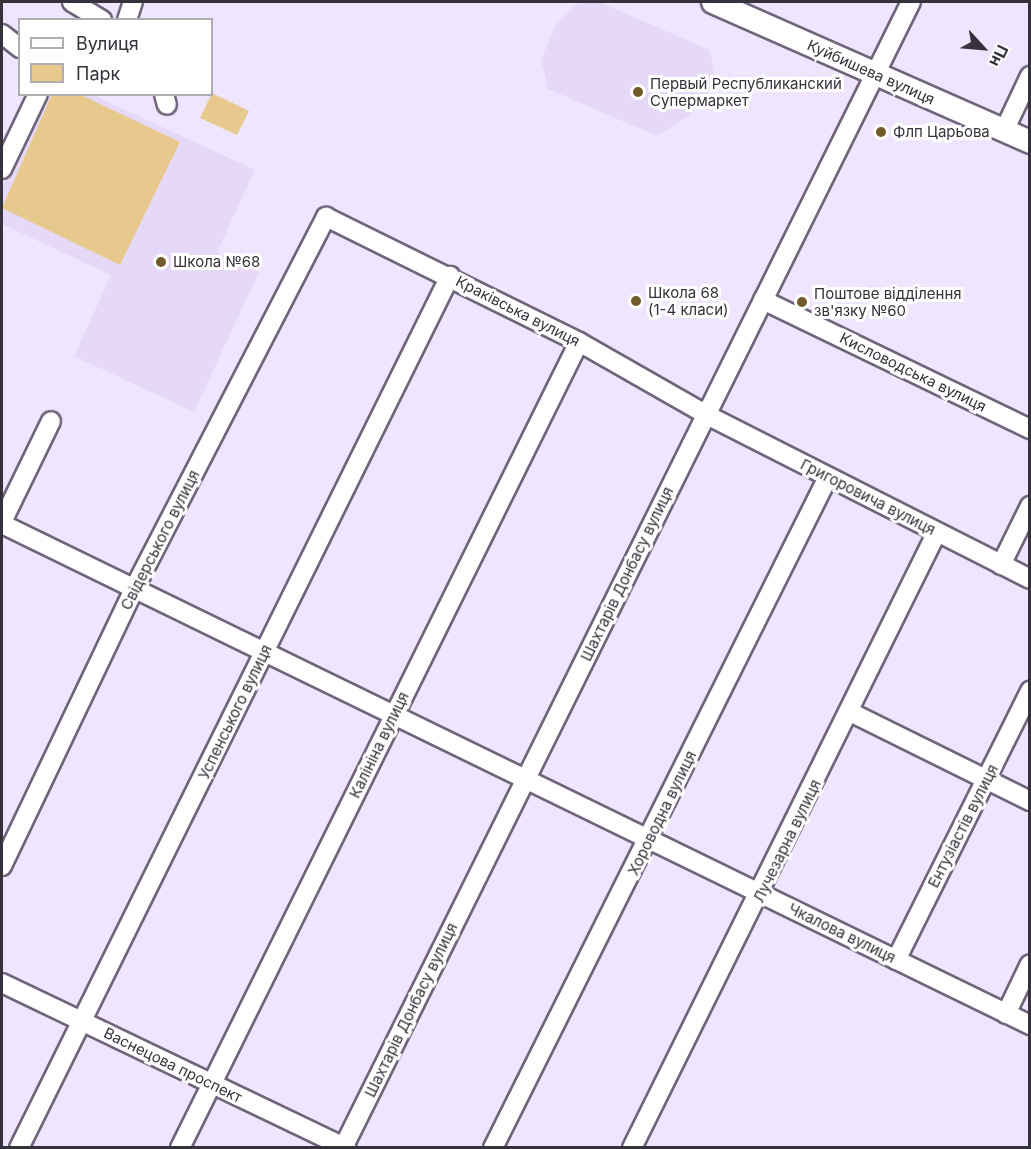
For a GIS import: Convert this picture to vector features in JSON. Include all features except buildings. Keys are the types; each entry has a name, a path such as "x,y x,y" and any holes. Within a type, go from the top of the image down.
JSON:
{"main road":[{"name":"Куйбишева вулиця","path":"713,2 1029,142"}],"street":[{"path":"72,2 99,18"},
{"path":"128,18 133,2"},
{"name":"Шахтарів Донбасу вулиця","path":"344,1147 911,2"},
{"path":"2,34 18,46"},
{"path":"1004,131 1029,76"},
{"path":"2,170 38,96"},
{"name":"Краківська вулиця","path":"326,217 450,276 579,342 706,415"},
{"name":"Свідерського вулиця","path":"2,866 134,589 326,217"},
{"name":"Успенського вулиця","path":"19,1148 450,276"},
{"name":"Кисловодська вулиця","path":"763,300 1029,429"},
{"name":"Калініна вулиця","path":"180,1148 579,342"},
{"name":"Григоровича вулиця","path":"706,415 1029,579"},
{"path":"2,523 51,421"},
{"name":"Хороводна вулиця","path":"494,1148 828,477"},
{"path":"1001,565 1029,506"},
{"name":"Чкалова вулиця","path":"2,523 1029,1025"},
{"name":"Лучезарна вулиця","path":"632,1148 761,894 937,532"},
{"name":"Ентузіастів вулиця","path":"896,960 1029,691"},
{"path":"850,712 1029,801"},
{"path":"1006,1014 1029,964"},
{"name":"Васнецова проспект","path":"2,983 344,1147"}],"shaded area":[{"path":"579,2 599,2 710,50 716,85 687,117 657,136 548,89 541,59 556,25"},
{"name":"Школа №68","path":"45,96 95,96 255,170 217,252 259,272 194,412 74,356 111,275 2,224 2,188"}],"green space":[{"path":"213,93 249,111 237,135 200,118"},
{"path":"51,96 83,96 180,142 120,265 2,208"}],"place":[{"name":"Первый Республиканский Супермаркет","path":"638,92"},
{"name":"Флп Царьова","path":"881,132"},
{"name":"Школа №68","path":"161,262"},
{"name":"Школа 68 (1-4 класи)","path":"636,301"},
{"name":"Поштове відділення зв'язку №60","path":"802,302"}]}
